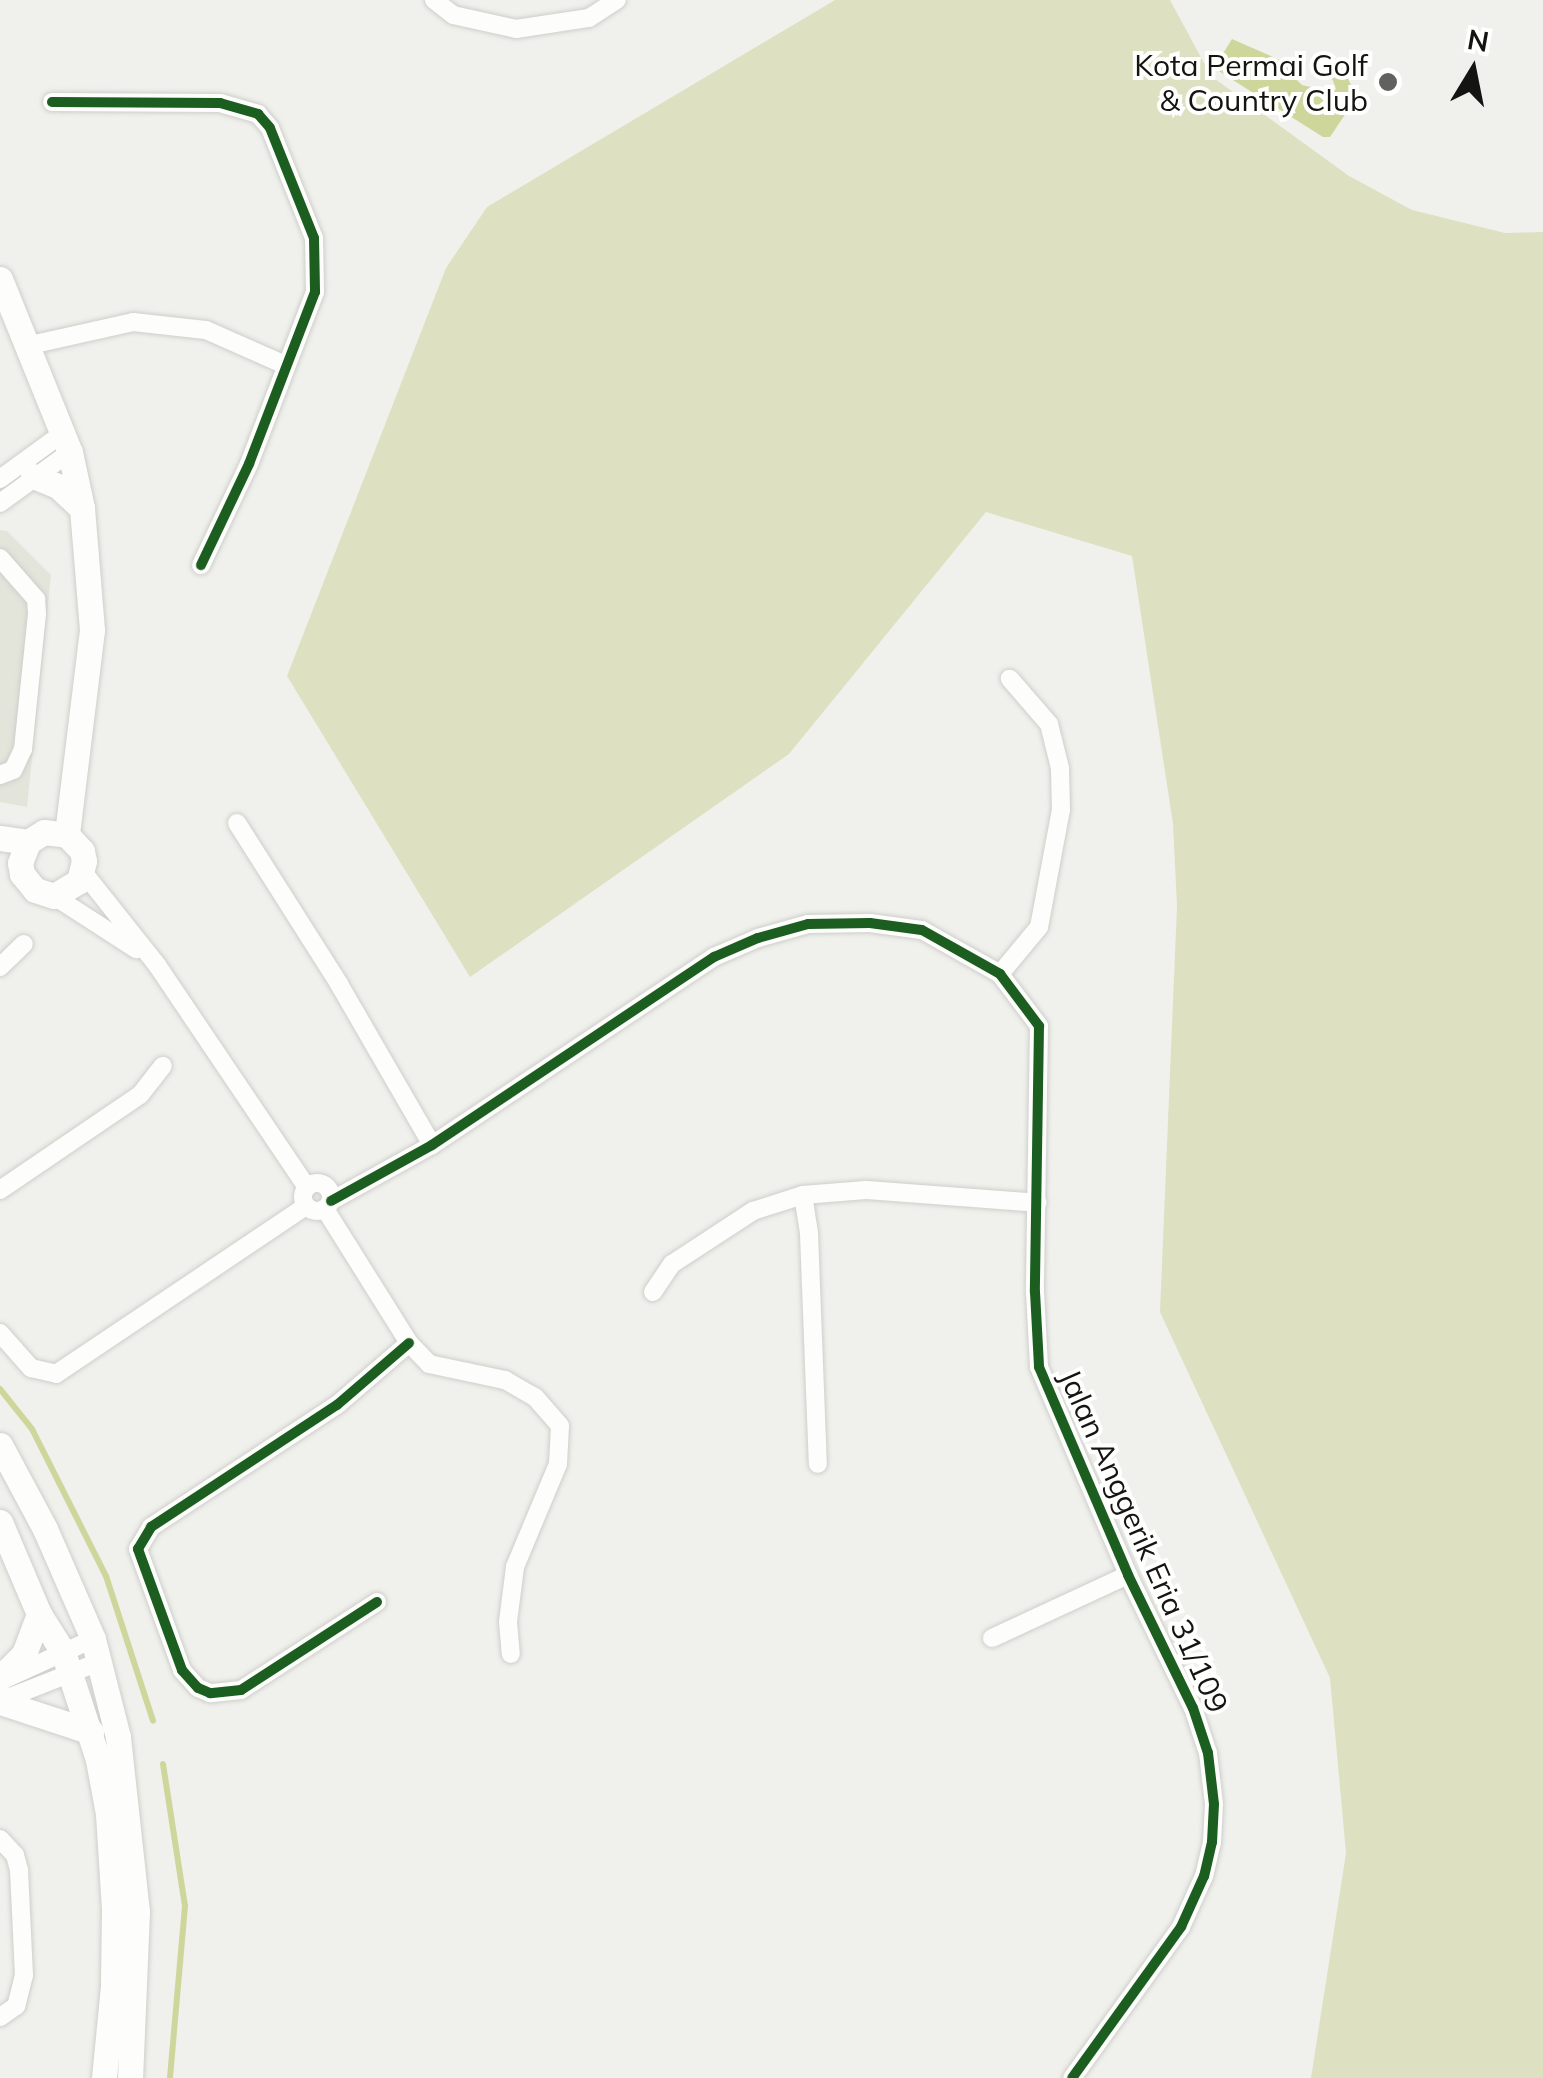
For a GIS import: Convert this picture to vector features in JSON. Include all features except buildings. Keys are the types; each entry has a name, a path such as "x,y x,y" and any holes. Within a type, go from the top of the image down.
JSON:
{"main road":[{"path":"0,279 66,442 82,508 92,630 77,765 47,836 20,863 28,884"},
{"path":"33,476 58,486 82,508"},
{"path":"0,838 47,836 82,851 83,872 72,888 54,896 0,876"},
{"path":"0,1446 46,1529 96,1651 122,1761 135,1873 137,1986 130,2078"},
{"path":"0,1522 39,1614 66,1662 91,1732 108,1814 114,1910 113,1986 104,2078"},
{"path":"0,1680 24,1654 39,1614"},
{"path":"0,1701 91,1732"}],"street":[{"path":"434,0 452,16 516,29 588,18 617,0"},
{"path":"52,102 220,102 258,114 270,128 314,238 315,292 248,464 200,565"},
{"path":"26,346 133,322 206,330 285,365"},
{"path":"0,503 66,442"},
{"path":"0,478 66,442"},
{"path":"0,558 36,599 33,674 23,749 13,770 0,775"},
{"path":"1000,974 1039,927 1061,810 1060,768 1049,724 1010,679"},
{"path":"238,823 339,984 432,1146"},
{"path":"83,872 156,964 306,1196"},
{"path":"54,896 156,964"},
{"name":"Jalan Anggerik Eria 31/109","path":"328,1205 432,1146 714,957 758,938 808,924 870,923 922,930 1000,974 1039,1026 1035,1292 1039,1366 1128,1575 1170,1656 1208,1752 1214,1804 1212,1842 1204,1876 1181,1928 1072,2078"},
{"path":"0,967 24,944"},
{"path":"0,1190 140,1095 163,1066"},
{"path":"0,1333 31,1368 56,1374 321,1184 331,1194 328,1205 409,1343 429,1364 505,1380 535,1397 560,1426 558,1464 515,1566 508,1622 511,1654"},
{"path":"652,1292 672,1264 753,1211 803,1195 866,1190 1038,1203"},
{"path":"803,1195 809,1234 818,1464"},
{"path":"376,1602 241,1690 210,1693 198,1688 182,1670 138,1549 150,1527 337,1405 409,1343"},
{"path":"992,1638 1128,1575"},
{"path":"0,1680 96,1651"},
{"path":"0,1701 66,1662"},
{"path":"0,1839 15,1855 19,1870 24,1974 16,2006 0,2017"}],"shaded area":[{"path":"835,0 1170,0 1211,76 1349,176 1412,210 1505,233 1543,232 1543,2078 1311,2078 1346,1853 1330,1678 1160,1312 1177,906 1173,824 1132,556 986,512 789,754 470,977 287,676 446,268 487,207"},
{"path":"1232,39 1289,64 1293,76 1302,85 1315,88 1323,100 1336,89 1330,73 1344,70 1352,87 1348,110 1330,137 1323,137 1214,68"},
{"path":"0,530 7,531 51,575 27,807 0,802"}],"waterway":[{"path":"0,1389 32,1429 106,1576 153,1721"},
{"path":"163,1764 185,1906 170,2078"}],"cycle path":[{"path":"52,102 220,103 258,114 270,128 314,238 315,292 249,464 201,565"},
{"path":"331,1201 432,1145 714,957 758,938 808,924 870,923 922,930 1000,974 1039,1026 1035,1292 1039,1367 1128,1575 1193,1708 1208,1753 1214,1804 1212,1842 1204,1876 1181,1927 1072,2078"},
{"path":"377,1602 241,1690 210,1693 198,1688 182,1670 138,1549 151,1527 337,1405 409,1343"}],"place":[{"name":"Kota Permai Golf & Country Club","path":"1388,82"}]}
